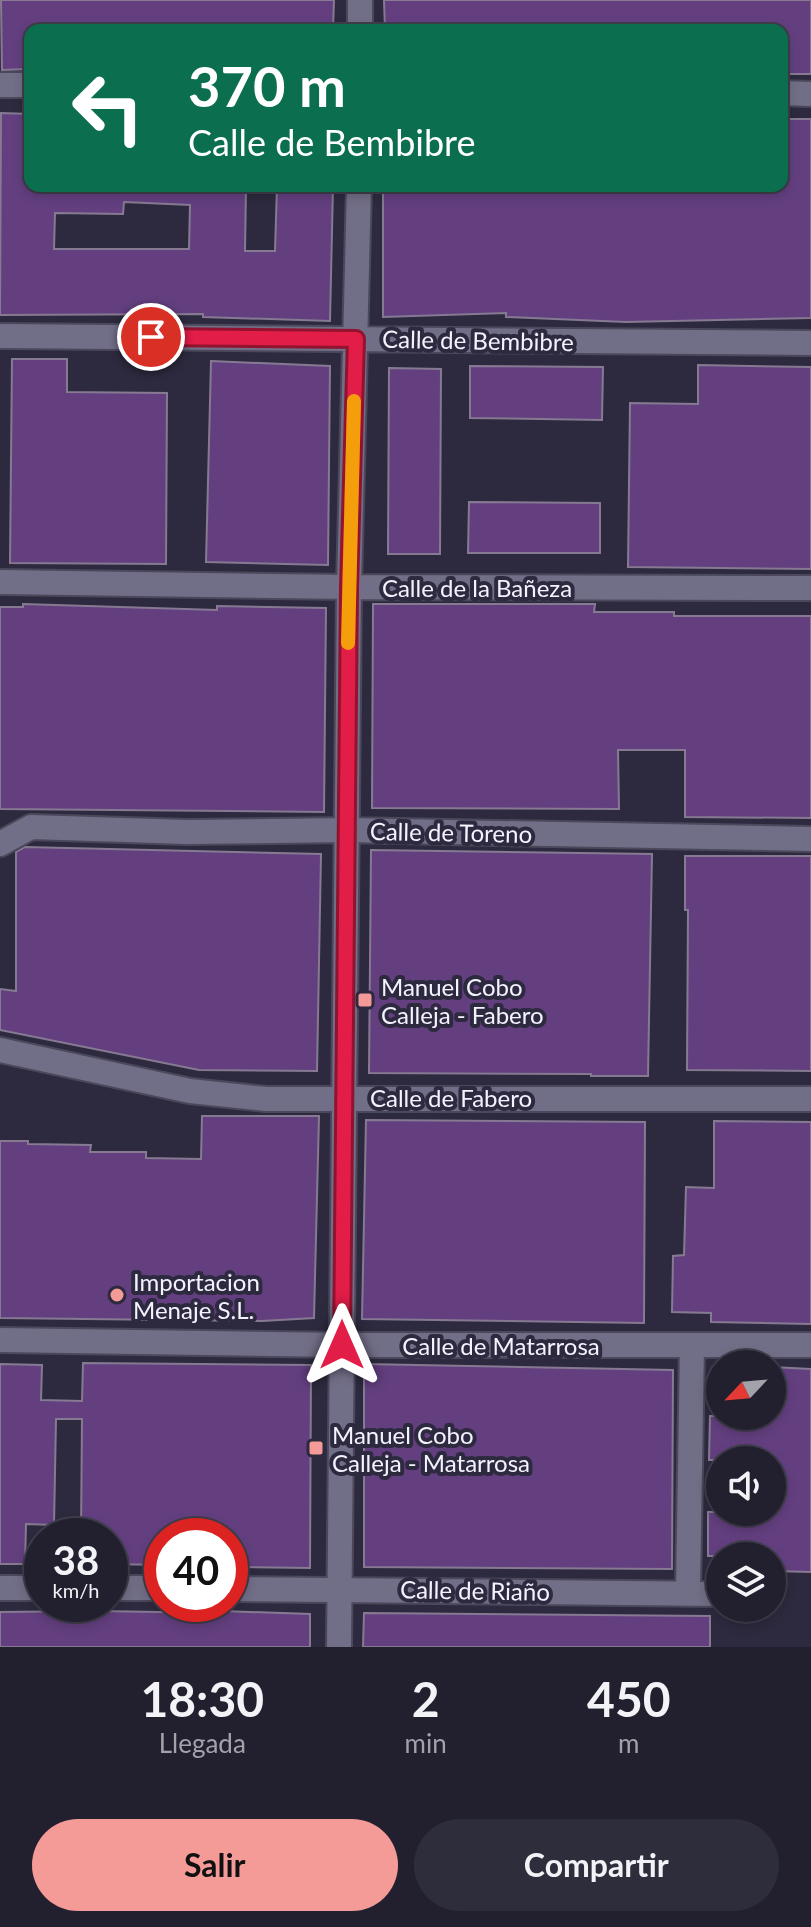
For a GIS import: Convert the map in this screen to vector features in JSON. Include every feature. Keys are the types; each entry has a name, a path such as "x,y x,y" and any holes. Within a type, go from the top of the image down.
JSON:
{"street":[{"path":"360,0 360,24"},
{"path":"0,85 24,85"},
{"path":"788,93 811,94"},
{"path":"339,1647 349,587 359,192"},
{"name":"Calle de Bembibre","path":"0,336 811,343"},
{"name":"Calle de la Bañeza","path":"0,582 349,587 811,588"},
{"name":"Calle de Toreno","path":"0,844 31,827 187,832 347,830 811,839"},
{"name":"Calle de Fabero","path":"0,1050 190,1091 266,1099 811,1099"},
{"name":"Calle de Matarrosa","path":"0,1340 342,1345 811,1345"},
{"path":"688,1593 692,1345"},
{"path":"0,1588 24,1588"},
{"name":"Calle de Riaño","path":"248,1589 706,1594"}],"building":[{"path":"1,0 334,0 333,24 24,24 24,69 2,70"},
{"path":"384,0 811,0 811,74 788,74 788,24 385,24"},
{"path":"1,113 24,114 24,192 246,192 245,251 275,251 277,192 333,192 330,321 203,317 203,314 0,315","holes":["124,202 190,205 189,249 54,249 55,213 123,214"]},
{"path":"788,119 811,119 811,318 626,322 506,317 506,313 383,317 383,192 788,192"},
{"path":"12,359 67,359 67,392 167,393 166,564 10,563"},
{"path":"211,361 330,366 328,565 206,562"},
{"path":"698,365 811,367 811,569 628,567 630,403 698,404"},
{"path":"470,366 603,367 602,420 470,418"},
{"path":"389,368 441,369 440,554 388,554"},
{"path":"469,502 600,503 600,553 468,553"},
{"path":"23,604 217,610 217,606 326,608 324,812 0,809 0,607 23,607"},
{"path":"373,604 595,604 594,612 674,612 674,616 811,616 811,818 685,817 685,750 618,750 619,809 372,808"},
{"path":"25,847 321,854 317,1071 199,1070 0,1030 0,989 16,991 16,852"},
{"path":"371,850 652,854 648,1076 369,1073"},
{"path":"685,856 811,856 811,1071 687,1070 688,910 685,910"},
{"path":"202,1116 319,1116 314,1318 262,1321 0,1318 0,1141 91,1145 90,1152 146,1152 146,1158 201,1159"},
{"path":"366,1120 645,1122 644,1323 362,1319"},
{"path":"714,1121 811,1122 811,1324 711,1322 711,1313 672,1312 673,1256 684,1255 686,1187 714,1188"},
{"path":"83,1363 311,1365 310,1568 248,1567 248,1518 144,1518 144,1565 128,1564 128,1518 81,1518 82,1419 56,1419 54,1518 24,1518 24,1564 0,1564 0,1364 42,1365 41,1400 82,1401"},
{"path":"364,1364 673,1370 672,1569 364,1567"},
{"path":"786,1368 811,1369 811,1572 786,1571 786,1542 708,1542 708,1526 786,1526 786,1446 709,1446 710,1430 786,1430"},
{"path":"128,1611 144,1612 144,1622 248,1622 248,1612 310,1614 310,1647 0,1647 0,1612 24,1612 24,1622 128,1622"},
{"path":"364,1613 706,1616 706,1622 710,1622 710,1647 363,1647"}],"slow traffic":[{"path":"348,643 354,401"}],"place":[{"name":"Manuel Cobo Calleja - Fabero","path":"365,1000"},
{"name":"Importacion Menaje S.L.","path":"117,1295"},
{"name":"Manuel Cobo Calleja - Matarrosa","path":"316,1448"}],"route":[{"path":"151,337 356,339 349,587 342,1345"}]}
